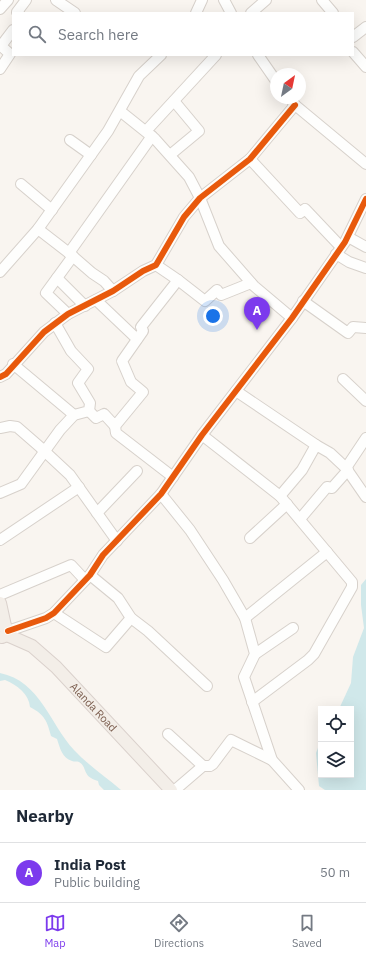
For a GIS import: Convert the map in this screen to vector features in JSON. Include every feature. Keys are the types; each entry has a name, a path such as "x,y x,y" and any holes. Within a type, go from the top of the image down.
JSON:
{"main road":[{"path":"0,603 3,632"},
{"name":"Alanda Road","path":"3,632 32,646 56,667 171,790"}],"street":[{"path":"0,9 8,0"},
{"path":"17,12 26,0"},
{"path":"56,0 74,12"},
{"path":"196,12 202,0"},
{"path":"224,0 231,12"},
{"path":"252,12 266,0"},
{"path":"322,0 331,12"},
{"path":"354,36 366,28"},
{"path":"0,69 10,54 0,46 12,31"},
{"path":"354,53 366,67"},
{"path":"0,272 38,229 108,130 139,76 160,56"},
{"path":"68,314 46,292 57,278 149,134 174,101 215,56"},
{"path":"259,56 270,72"},
{"path":"170,155 199,131 174,101"},
{"path":"0,377 6,374 13,364 44,332 55,323 68,314 113,291 143,271 156,265 184,217 200,198 250,159 291,104"},
{"path":"296,104 366,164"},
{"path":"120,111 149,134 189,177 200,198 219,246 251,283 292,318"},
{"path":"70,140 91,155"},
{"path":"250,159 300,213 305,209 349,262 366,268"},
{"path":"21,184 52,210"},
{"path":"3,632 46,618 54,613 87,578 103,555 161,494 202,435 292,318 339,251 348,237 366,199"},
{"path":"38,229 104,281 113,291"},
{"path":"348,237 366,247"},
{"path":"156,265 178,280 205,302 217,290 221,295 251,283"},
{"path":"57,278 86,306"},
{"path":"115,426 143,392 131,382 122,361 143,331 141,327 178,280"},
{"path":"96,300 137,338"},
{"path":"304,301 348,333 353,327 366,328"},
{"path":"55,323 71,351 88,368 78,383 90,403 90,411 96,418 104,414 115,426 116,433 173,477"},
{"path":"13,364 74,415"},
{"path":"342,379 366,401"},
{"path":"236,391 330,453 347,469 366,497"},
{"path":"0,493 21,484 74,415 90,411"},
{"path":"0,428 10,426 17,427 70,475 117,541"},
{"path":"202,435 283,500 352,582 352,588 314,654 252,702"},
{"path":"300,519 327,487 332,488 347,469 366,438"},
{"path":"250,538 283,500 316,445"},
{"path":"98,513 137,471"},
{"path":"0,540 79,487"},
{"path":"161,494 190,530 223,580 244,618 255,654"},
{"path":"244,618 327,552"},
{"path":"0,595 71,566 118,598 130,618 148,631 207,686"},
{"path":"54,613 106,647 130,618"},
{"path":"272,760 244,677 255,654 292,628"},
{"path":"168,734 203,766"},
{"path":"175,790 203,766 210,766 213,764 231,740 272,760 298,789"}],"water":[{"path":"366,579 366,790 325,790 319,786 318,778 354,778 354,706 340,706 351,683 353,657 364,628 361,605 361,585"},
{"path":"0,673 14,678 35,694 74,750 121,790 104,790 99,785 98,781 89,777 82,764 66,758 57,739 51,736 45,719 30,707 29,702 22,690 5,680 0,681"},
{"path":"318,748 318,775 316,753"}],"cycle path":[{"path":"0,377 6,374 44,332 68,314 113,291 143,271 156,265 184,217 200,198 250,159 295,105"},
{"path":"8,631 46,618 54,613 90,575 103,555 161,494 202,435 292,318 345,242 366,199"}],"place":[{"name":"India Post","path":"257,330"}]}
